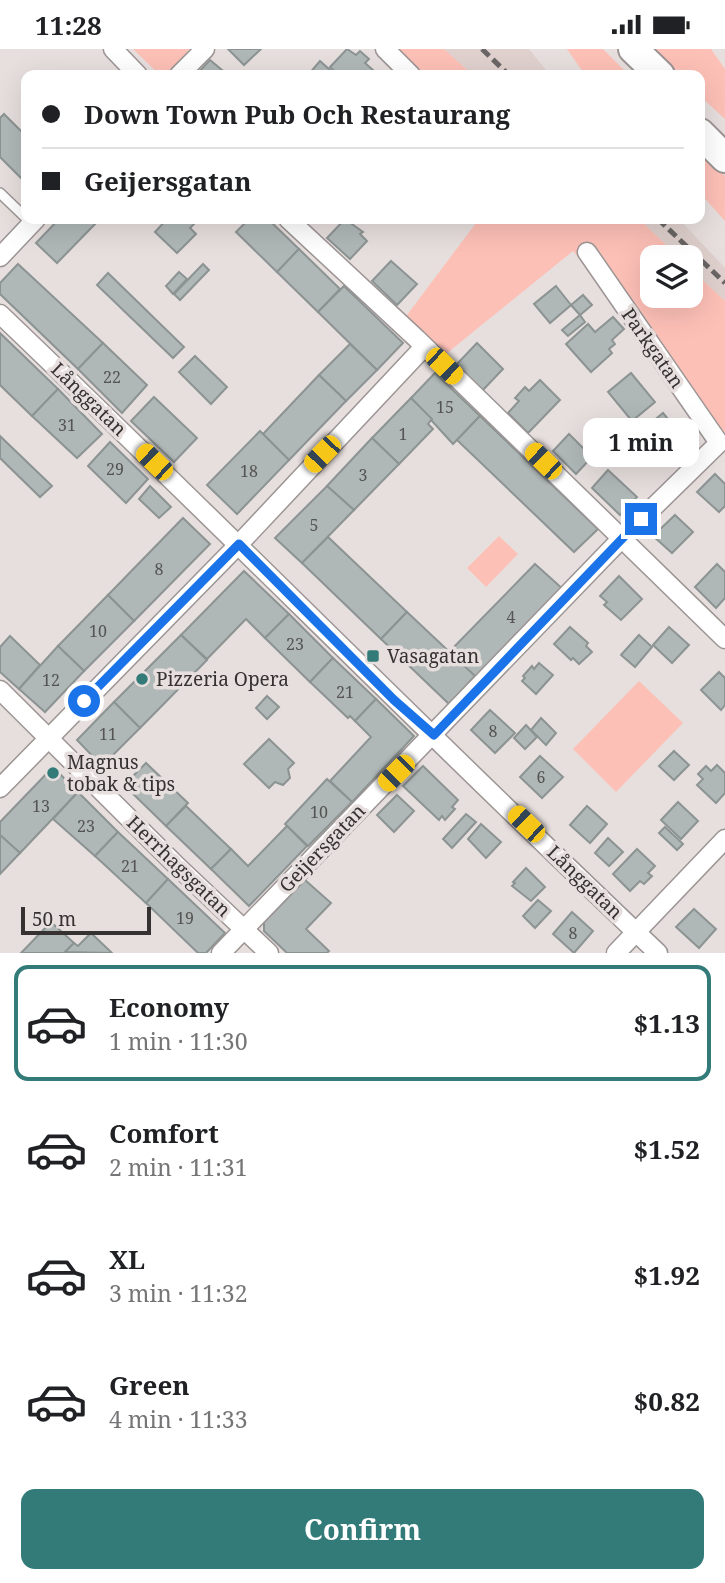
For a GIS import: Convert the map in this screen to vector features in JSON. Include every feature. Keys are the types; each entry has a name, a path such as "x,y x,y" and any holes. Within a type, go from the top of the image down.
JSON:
{"main road":[{"path":"616,49 637,70"},
{"path":"633,49 655,70"},
{"path":"705,120 725,139"},
{"path":"705,138 725,158"}],"street":[{"path":"113,49 133,70"},
{"path":"183,70 205,49"},
{"path":"385,49 406,70"},
{"path":"0,257 27,224"},
{"path":"293,224 425,347 725,639"},
{"name":"Parkgatan","path":"587,252 719,443"},
{"name":"Långgatan","path":"0,314 239,544 394,700 434,735 658,953"},
{"path":"0,788 239,544 425,347"},
{"name":"Geijersgatan","path":"221,953 622,538 719,443"},
{"name":"Herrhagsgatan","path":"0,690 269,953"},
{"path":"616,953 725,839"}],"lane":[{"path":"0,193 21,212"}],"shaded area":[{"path":"133,49 190,49 170,70 155,70"},
{"path":"374,49 444,49 467,70 395,70"},
{"path":"444,49 529,49 546,70 467,70"},
{"path":"567,49 603,49 624,70 582,70"},
{"path":"649,49 711,49 725,69 725,119 705,101 705,70 672,70"},
{"path":"705,155 725,176 725,221 705,199"},
{"path":"475,224 644,224 666,245 640,245 640,308 703,308 703,280 725,301 725,433 573,251 446,354 404,319"},
{"path":"644,224 684,224 725,268 725,301 703,280 703,245 666,245"},
{"path":"499,536 518,554 486,587 467,568"},
{"path":"639,681 683,723 616,792 573,749"}],"building":[{"path":"228,49 261,49 244,65"},
{"path":"347,49 356,55 360,51 369,59 365,63 373,70 333,70 330,67"},
{"path":"210,60 222,70 201,70"},
{"path":"320,61 330,70 312,70"},
{"path":"4,114 21,131 21,178 0,157 0,118"},
{"path":"54,224 95,224 57,263 36,243"},
{"path":"162,224 194,224 190,228 196,234 177,253 155,232"},
{"path":"244,224 273,224 299,249 277,272 236,232"},
{"path":"340,224 352,224 363,232 360,234 367,241 350,259 327,238"},
{"path":"299,249 340,289 318,312 277,272"},
{"path":"391,261 417,284 397,305 372,281"},
{"path":"18,264 103,343 78,369 0,294 0,283"},
{"path":"203,264 209,270 180,300 174,294"},
{"path":"179,272 187,279 173,294 166,286"},
{"path":"108,273 184,347 173,358 97,285"},
{"path":"344,286 403,343 377,370 318,312"},
{"path":"556,286 571,305 550,323 534,304"},
{"path":"583,295 592,305 580,315 571,305"},
{"path":"580,315 585,322 568,336 562,330"},
{"path":"613,317 624,329 612,340 615,344 609,349 612,353 591,372 566,344 588,324 595,332"},
{"path":"0,333 58,389 32,416 0,385"},
{"path":"103,343 147,385 122,413 78,369"},
{"path":"477,343 503,369 482,391 456,365"},
{"path":"350,344 377,370 346,401 319,375"},
{"path":"195,356 227,387 211,404 179,372"},
{"path":"435,373 480,416 453,444 411,398"},
{"path":"631,373 655,402 632,421 608,392"},
{"path":"319,375 346,401 289,460 263,434"},
{"path":"540,380 560,400 528,433 508,413 519,401 515,398 525,387 529,391"},
{"path":"58,389 102,434 77,458 32,416"},
{"path":"154,397 197,438 174,462 131,421"},
{"path":"411,398 432,419 428,424 433,429 399,464 372,438"},
{"path":"663,413 687,442 664,460 640,432"},
{"path":"480,416 598,529 574,552 457,440"},
{"path":"260,431 289,460 237,514 207,485"},
{"path":"569,434 592,457 576,474 553,451"},
{"path":"0,436 52,486 40,497 0,458"},
{"path":"372,438 399,464 354,510 327,486"},
{"path":"110,442 148,479 126,503 88,466"},
{"path":"608,470 637,497 620,515 592,488"},
{"path":"715,474 725,484 725,506 719,512 697,492"},
{"path":"150,486 171,507 159,518 139,499"},
{"path":"327,486 354,510 302,563 275,538"},
{"path":"675,515 693,532 672,553 653,536"},
{"path":"183,518 210,544 134,621 108,595"},
{"path":"328,537 407,612 381,639 302,563"},
{"path":"535,564 565,591 478,680 449,652"},
{"path":"717,564 725,572 725,598 716,608 695,587"},
{"path":"244,571 289,614 265,638 246,619 207,659 181,635"},
{"path":"619,576 642,599 621,620 604,605 607,602 600,596"},
{"path":"108,595 134,621 84,671 58,646"},
{"path":"407,612 475,676 449,704 381,639"},
{"path":"289,614 333,658 310,682 265,638"},
{"path":"570,627 588,643 586,646 592,652 579,664 554,644"},
{"path":"669,627 689,645 672,663 653,645"},
{"path":"181,635 207,660 140,728 114,702"},
{"path":"639,635 652,647 635,667 621,655"},
{"path":"10,636 40,665 19,689 0,672 0,647"},
{"path":"58,646 84,671 45,712 19,689"},
{"path":"333,658 376,699 355,721 350,716 348,718 310,682"},
{"path":"539,663 553,675 536,694 522,681 532,666 534,669"},
{"path":"719,672 725,678 725,705 721,710 701,690"},
{"path":"267,696 279,707 267,719 256,708"},
{"path":"376,699 414,736 352,802 330,781 371,737 355,721"},
{"path":"114,702 140,728 102,766 77,740"},
{"path":"490,710 515,733 495,753 471,730"},
{"path":"541,718 556,733 546,745 531,730"},
{"path":"526,725 537,737 525,749 514,738"},
{"path":"269,739 294,763 288,769 290,778 283,785 275,782 269,788 244,764"},
{"path":"674,751 689,765 674,780 659,766"},
{"path":"540,756 563,777 542,798 520,777"},
{"path":"146,763 188,803 166,826 124,785"},
{"path":"717,765 725,773 725,793 716,803 697,785 703,779 698,774 706,766 711,771"},
{"path":"423,766 458,800 452,807 455,809 445,820 442,816 439,820 403,786"},
{"path":"53,767 78,792 20,853 0,835 0,822"},
{"path":"327,779 352,802 308,846 285,824"},
{"path":"78,792 118,832 95,856 53,819"},
{"path":"397,795 414,811 394,832 377,815"},
{"path":"678,802 698,821 681,839 661,820"},
{"path":"186,806 231,849 211,869 166,826"},
{"path":"587,806 607,824 590,843 570,825"},
{"path":"466,814 476,822 452,848 443,839"},
{"path":"481,824 501,842 486,858 468,839"},
{"path":"287,826 307,846 249,906 211,869 231,849 248,866"},
{"path":"665,827 683,844 677,850 659,833"},
{"path":"118,832 168,879 146,903 95,856"},
{"path":"0,835 20,853 0,874"},
{"path":"608,838 623,852 609,866 595,853"},
{"path":"637,849 655,866 648,873 652,876 644,884 640,881 630,891 613,874"},
{"path":"526,868 545,887 531,901 512,886"},
{"path":"168,879 225,933 206,953 198,953 146,903"},
{"path":"305,880 331,903 306,929 329,951 327,953 287,953 264,931 264,922"},
{"path":"538,900 551,911 535,928 523,916"},
{"path":"694,909 716,929 699,948 676,927"},
{"path":"572,912 593,931 574,953 553,934"},
{"path":"51,922 74,943 64,953 21,953"},
{"path":"91,933 112,953 65,952 74,943 78,946"}],"railway":[{"path":"482,49 504,70"},
{"path":"663,224 725,283"}],"place":[{"name":"Vasagatan","path":"373,656"},
{"name":"Pizzeria Opera","path":"142,679"},
{"name":"Magnus tobak & tips","path":"53,773"}],"route":[{"path":"84,701 239,544 394,700 434,735 641,519"}]}
